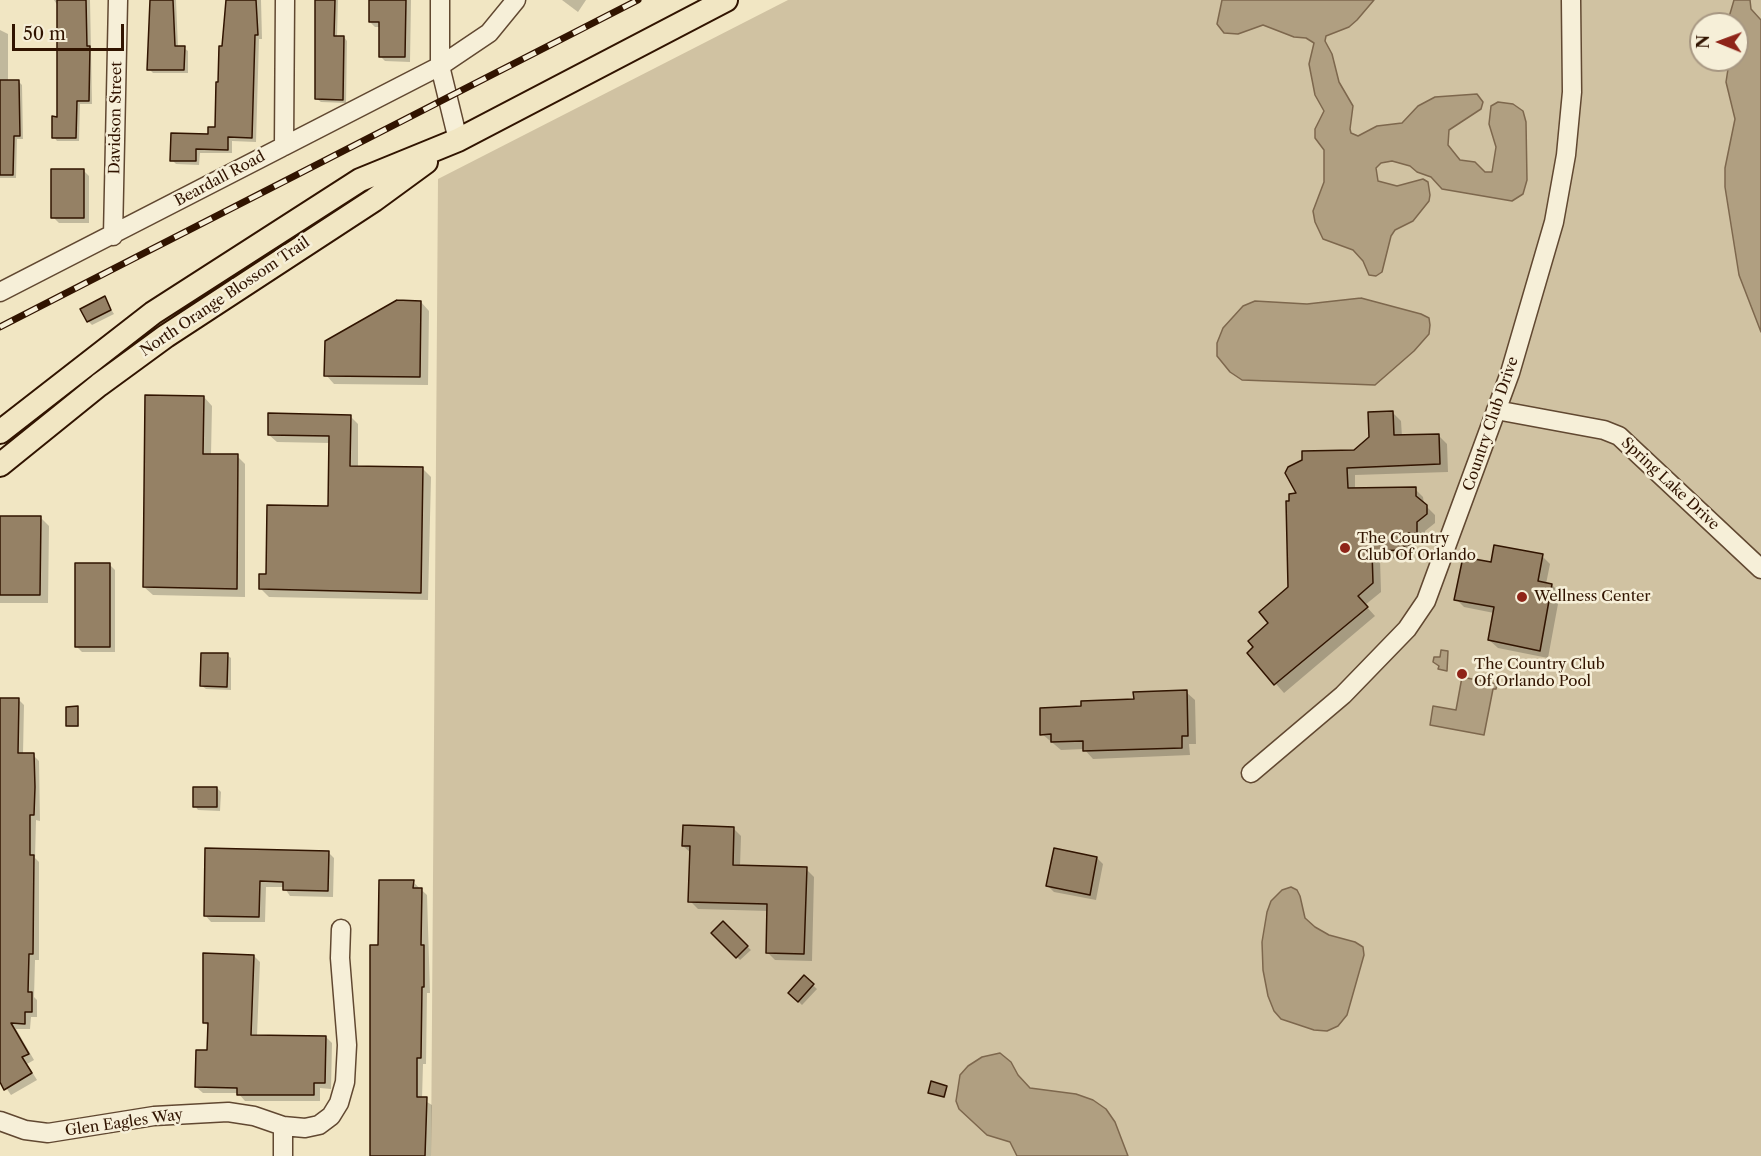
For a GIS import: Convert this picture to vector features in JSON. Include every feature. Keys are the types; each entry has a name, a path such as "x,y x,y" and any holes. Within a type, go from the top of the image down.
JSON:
{"main road":[{"name":"North Orange Blossom Trail","path":"0,432 92,358 224,264 360,180 458,140 726,0"},
{"name":"North Orange Blossom Trail","path":"0,465 99,385 234,289 374,200 458,140"}],"street":[{"name":"Davidson Street","path":"113,236 118,0"},
{"path":"284,146 285,0"},
{"path":"440,0 440,66 458,140"},
{"name":"Beardall Road","path":"0,292 113,236 440,66 489,33 516,0"},
{"name":"Country Club Drive","path":"1251,773 1343,695 1419,613 1447,546 1522,333 1554,222 1566,155 1572,92 1571,0"},
{"path":"224,264 234,289"},
{"name":"Spring Lake Drive","path":"1496,410 1604,430 1619,436 1761,568"},
{"name":"Glen Eagles Way","path":"0,1121 25,1130 48,1133 154,1116 228,1112 254,1116 283,1126 305,1128 320,1125 331,1116 342,1093 347,1046 340,958 341,929"},
{"path":"283,1126 283,1156"}],"shaded area":[{"name":"The Country Club Of Orlando","path":"788,0 1734,0 1730,12 1689,12 1689,72 1728,72 1726,82 1735,119 1725,168 1725,187 1739,275 1761,332 1761,1156 431,1156 438,179"},
{"path":"1222,0 1374,0 1349,27 1326,36 1325,41 1332,54 1339,82 1353,106 1351,133 1358,136 1377,126 1402,123 1418,106 1435,97 1477,94 1483,102 1481,109 1449,130 1448,145 1460,160 1475,162 1485,172 1492,172 1496,147 1489,124 1491,106 1498,102 1513,104 1523,111 1526,122 1527,180 1523,194 1512,201 1442,189 1431,177 1417,172 1410,166 1392,161 1381,163 1376,168 1378,181 1397,186 1423,179 1428,182 1430,195 1429,201 1413,221 1395,230 1391,236 1382,272 1376,276 1369,275 1363,261 1353,250 1323,239 1315,222 1313,211 1324,182 1324,150 1315,138 1315,129 1324,111 1315,95 1309,64 1314,43 1306,38 1294,37 1263,25 1238,34 1224,33 1217,24"},
{"path":"1734,0 1750,0 1751,9 1761,20 1761,332 1739,275 1725,187 1725,168 1735,119 1726,82 1728,72 1749,72 1749,12 1730,12"},
{"path":"1750,0 1761,0 1761,20 1751,9"},
{"path":"1361,298 1429,318 1429,334 1414,351 1375,385 1242,380 1230,372 1217,356 1217,343 1223,328 1243,306 1255,301 1307,304"},
{"path":"1441,650 1448,651 1447,671 1438,669 1439,666 1433,662 1434,657 1440,657"},
{"name":"The Country Club Of Orlando Pool","path":"1462,677 1497,684 1496,689 1493,689 1484,735 1430,725 1433,706 1456,710"},
{"path":"1291,887 1297,890 1300,896 1305,918 1315,927 1329,935 1355,942 1363,947 1364,955 1347,1015 1338,1026 1327,1031 1314,1030 1281,1019 1274,1011 1268,996 1263,970 1262,942 1267,912 1271,901 1282,890"},
{"path":"1000,1053 1011,1062 1018,1075 1030,1088 1076,1094 1093,1100 1106,1109 1115,1122 1128,1156 1017,1156 1010,1142 987,1135 959,1109 956,1101 960,1075 968,1066 982,1057"}],"building":[{"path":"57,0 86,0 87,46 90,46 89,101 77,101 76,138 52,138 52,116 57,117"},
{"path":"150,0 173,0 175,46 185,46 184,70 147,70"},
{"path":"226,0 256,0 258,35 255,35 252,138 228,137 228,150 196,149 196,161 170,161 171,133 208,134 208,127 215,127 219,46 222,46"},
{"path":"315,0 335,0 334,36 344,36 343,100 315,99"},
{"path":"369,0 406,0 405,57 379,57 379,22 369,22"},
{"path":"0,80 19,80 20,136 14,136 13,175 0,175"},
{"path":"51,169 84,169 84,218 51,218"},
{"path":"105,296 111,310 87,322 80,309"},
{"path":"397,300 421,301 420,377 324,376 325,341"},
{"path":"145,395 204,396 203,454 238,454 237,589 143,587"},
{"name":"The Country Club Of Orlando","path":"1393,411 1394,435 1439,434 1440,464 1347,468 1348,488 1416,487 1416,496 1427,505 1427,514 1417,522 1417,533 1408,533 1409,545 1404,546 1404,550 1372,551 1373,583 1358,596 1368,607 1274,685 1247,653 1253,647 1248,641 1268,623 1259,612 1288,587 1286,501 1289,501 1289,494 1296,493 1285,473 1288,467 1302,460 1302,451 1354,450 1369,437 1368,412"},
{"path":"268,413 351,415 350,466 423,467 421,593 259,589 259,574 266,574 267,505 328,506 329,436 268,435"},
{"path":"0,516 41,516 40,595 0,595"},
{"name":"Wellness Center","path":"1494,545 1543,554 1538,581 1552,584 1540,651 1488,640 1494,607 1454,600 1463,557 1491,562"},
{"path":"75,563 110,563 110,647 75,647"},
{"path":"201,653 228,653 227,687 200,686"},
{"path":"1187,690 1188,736 1182,736 1182,748 1083,751 1083,741 1051,742 1051,734 1040,735 1040,708 1081,706 1081,701 1134,699 1133,692"},
{"path":"0,698 19,698 18,753 34,753 35,787 34,815 30,815 30,855 34,855 33,954 29,954 28,992 32,992 32,1012 25,1012 25,1024 11,1023 29,1054 22,1057 32,1073 4,1090 0,1082"},
{"path":"78,706 78,726 66,726 66,707"},
{"path":"193,787 217,787 217,807 193,807"},
{"path":"683,825 734,827 733,865 807,867 804,954 766,953 767,904 688,902 690,846 682,846"},
{"path":"205,848 329,851 328,891 283,890 283,882 260,881 259,917 204,916"},
{"path":"1054,848 1097,857 1090,895 1046,886"},
{"path":"379,880 414,880 413,888 422,888 421,945 424,945 424,987 422,987 421,1058 417,1058 417,1097 427,1097 425,1156 370,1156 370,945 378,945"},
{"path":"723,921 748,946 736,958 711,933"},
{"path":"203,953 254,955 251,1035 326,1036 325,1083 314,1083 314,1095 237,1095 237,1088 195,1087 196,1050 207,1050 208,1023 203,1023"},
{"path":"804,975 814,984 798,1002 788,993"},
{"path":"931,1081 947,1086 944,1097 928,1093"}],"railway":[{"path":"0,327 638,0"}],"place":[{"name":"The Country Club Of Orlando","path":"1345,548"},
{"name":"Wellness Center","path":"1522,597"},
{"name":"The Country Club Of Orlando Pool","path":"1462,674"}]}
